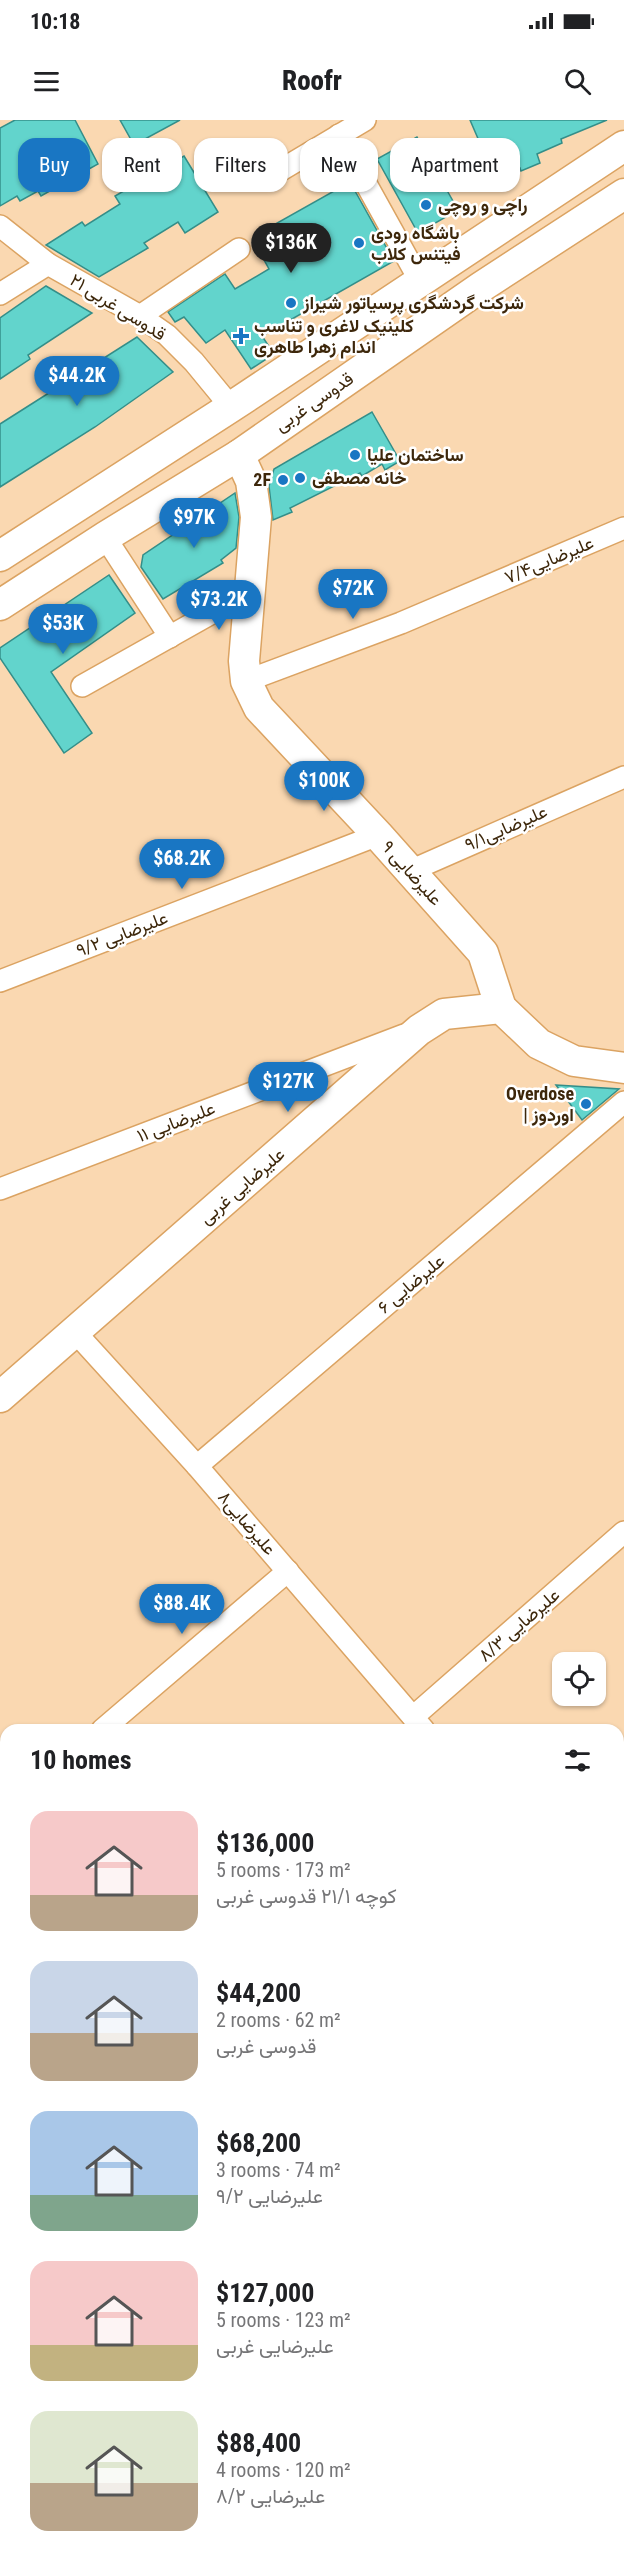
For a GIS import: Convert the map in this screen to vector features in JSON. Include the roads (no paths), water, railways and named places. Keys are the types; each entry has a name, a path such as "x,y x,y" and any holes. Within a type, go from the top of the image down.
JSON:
{"main road":[{"path":"0,556 231,407 624,146"},
{"name":"قدوسی غربی","path":"0,605 105,537 240,455 481,287 624,194"},
{"name":"۹ علیرضایی","path":"240,455 251,481 256,517 244,661 246,681 260,708 483,953 501,1008"},
{"path":"501,1008 539,1044 573,1061 624,1068"},
{"name":"علیرضایی غربی","path":"0,1397 76,1333 419,1030 444,1014 501,1008"}],"street":[{"path":"288,166 365,120"},
{"path":"339,135 420,281"},
{"name":"۲۱ قدوسی غربی","path":"0,226 48,264 140,316 167,335 194,362 231,407"},
{"path":"140,316 239,249"},
{"path":"0,294 48,264"},
{"name":"علیرضایی۷/۴","path":"246,681 401,623 624,528"},
{"path":"105,537 170,637"},
{"path":"82,686 249,592"},
{"name":"علیرضایی۹/۱","path":"410,871 624,777"},
{"name":"۹/۲ علیرضایی","path":"0,981 378,835"},
{"name":"۱۱ علیرضایی","path":"0,1189 419,1030"},
{"name":"۶ علیرضایی","path":"197,1466 624,1102"},
{"name":"علیرضایی۸","path":"76,1333 197,1466 419,1723"},
{"name":"۸/۳ علیرضایی","path":"419,1723 624,1532"},
{"path":"109,1724 288,1571"}],"place":[{"name":"راچی و روچی","path":"426,205"},
{"name":"باشگاه رودی فیتنس کلاب","path":"359,243"},
{"name":"شرکت گردشگری پرسیاتور شیراز","path":"291,303"},
{"name":"کلینیک لاغری و تناسب اندام زهرا طاهری","path":"241,336"},
{"name":"ساختمان علیا","path":"355,455"},
{"name":"خانه مصطفی","path":"300,478"},
{"name":"2F","path":"283,480"},
{"name":"Overdose | اوردوز","path":"586,1104"}]}
